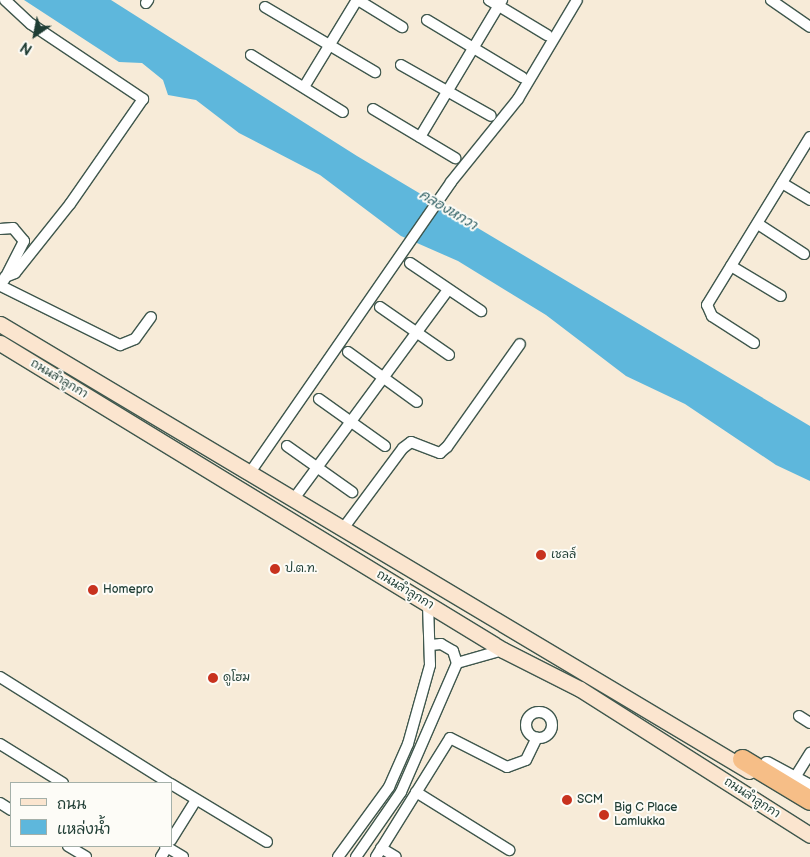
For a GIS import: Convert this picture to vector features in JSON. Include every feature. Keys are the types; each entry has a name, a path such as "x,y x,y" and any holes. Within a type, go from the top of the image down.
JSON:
{"highway":[{"path":"742,760 810,800"}],"main road":[{"name":"ถนนลำลูกกา","path":"0,324 342,530 719,752 810,809"},
{"name":"ถนนลำลูกกา","path":"0,343 503,650 580,689 810,835"},
{"path":"719,752 742,760"}],"street":[{"path":"2,284 15,273 64,212 142,99 31,24 5,0"},
{"path":"304,87 357,0 402,27"},
{"path":"488,0 500,3 547,35"},
{"path":"249,474 451,182 518,99 577,0"},
{"path":"771,0 810,27"},
{"path":"420,137 500,3"},
{"path":"265,7 375,72"},
{"path":"427,20 522,77"},
{"path":"251,55 343,112"},
{"path":"401,65 491,116"},
{"path":"373,109 455,158"},
{"path":"754,342 708,311 731,266 809,139"},
{"path":"782,183 810,200"},
{"path":"758,224 804,254"},
{"path":"0,229 12,228 24,241 2,284"},
{"path":"410,263 481,311"},
{"path":"731,266 781,296"},
{"path":"2,284 120,345 135,339 151,317"},
{"path":"293,500 382,376 448,290"},
{"path":"380,307 449,355"},
{"path":"342,530 403,448 412,442 440,453 447,447 520,344"},
{"path":"348,352 417,402"},
{"path":"319,399 385,446"},
{"path":"286,446 352,492"},
{"path":"338,857 389,787 408,744 409,733 425,685 431,645 428,604"},
{"path":"431,645 441,644 453,651 457,664"},
{"path":"356,857 401,792 442,692 457,664 503,650"},
{"path":"0,677 167,782"},
{"path":"425,685 442,692"},
{"path":"799,716 810,723"},
{"path":"409,733 425,735"},
{"path":"396,857 379,852 450,738 507,767 526,760 537,737"},
{"path":"0,744 61,782"},
{"path":"794,779 810,753"},
{"path":"742,760 765,763 810,787"},
{"path":"172,785 267,842"},
{"path":"416,792 509,850"},
{"path":"172,839 196,800"},
{"path":"70,847 86,857"},
{"path":"170,847 183,857"}],"water":[{"path":"24,0 111,0 357,156 810,426 810,481 776,465 685,404 626,376 546,315 458,261 401,236 320,175 239,133 196,100 168,95 163,80 142,63 119,62"}],"place":[{"name":"เชลล์","path":"541,555"},
{"name":"ป.ต.ท.","path":"275,569"},
{"name":"Homepro","path":"93,590"},
{"name":"ดูโฮม","path":"213,678"},
{"name":"SCM","path":"567,800"},
{"name":"Big C Place Lamlukka","path":"604,815"}],"water label":[{"name":"คลองหกวา","path":"448,210"}]}
